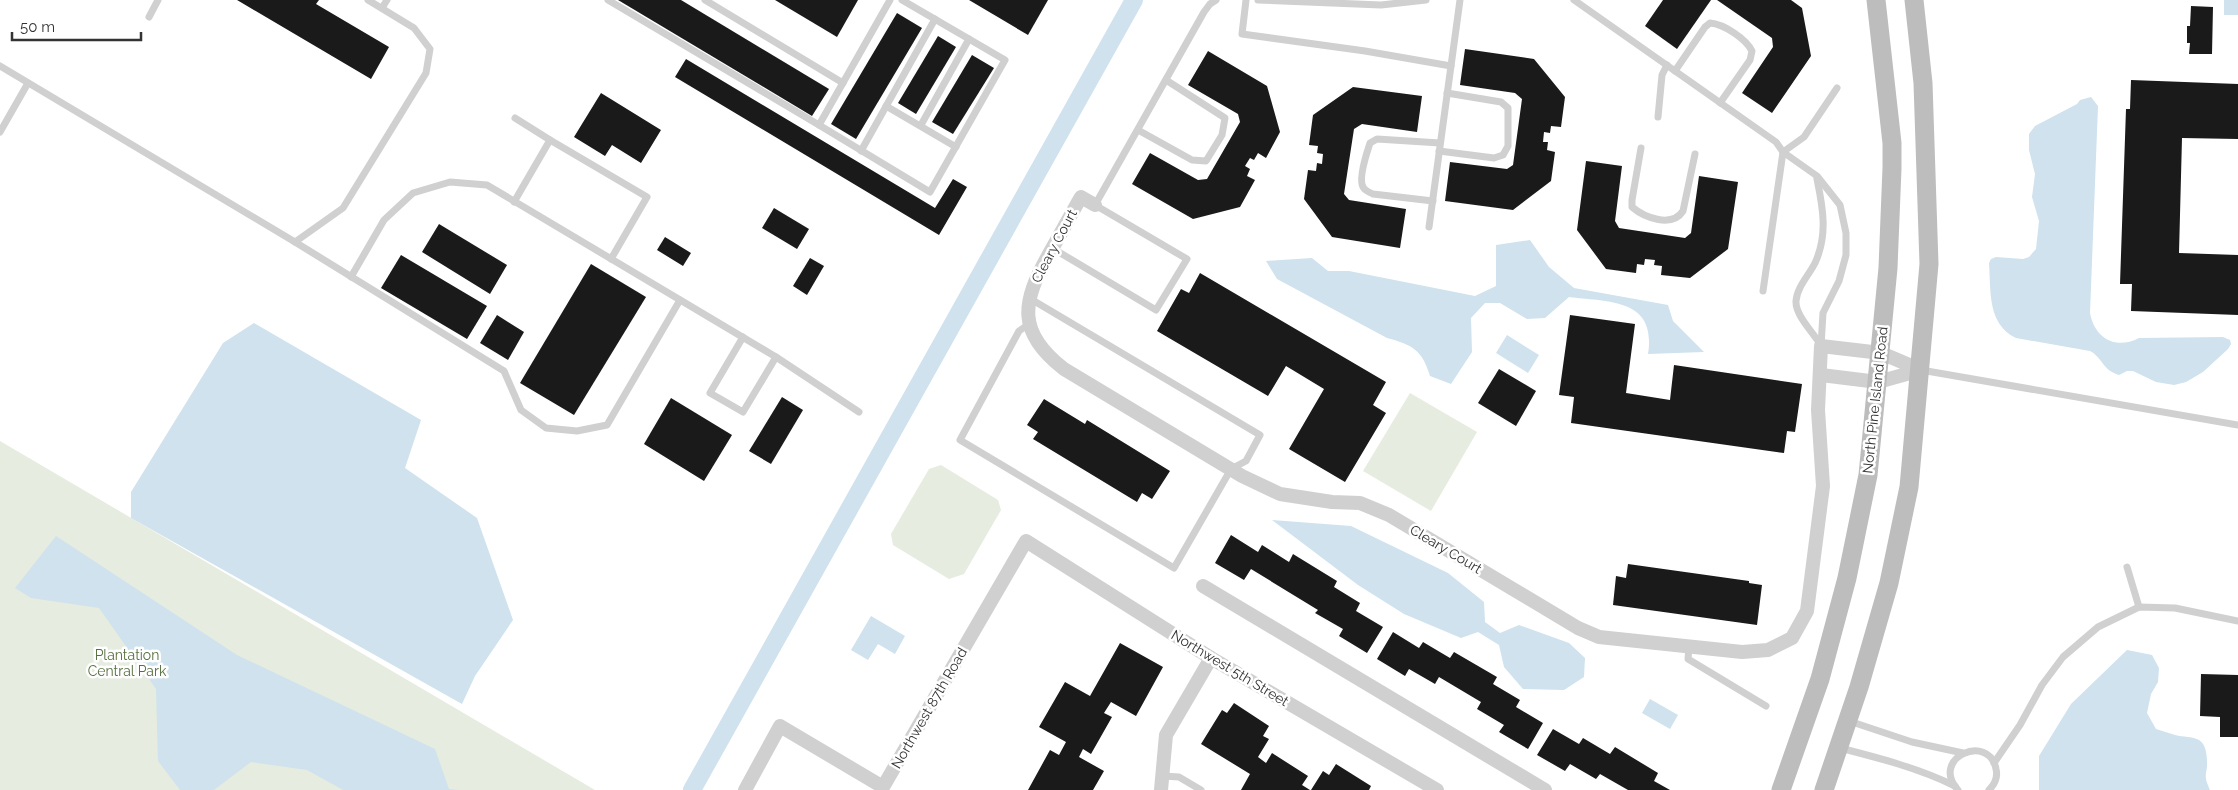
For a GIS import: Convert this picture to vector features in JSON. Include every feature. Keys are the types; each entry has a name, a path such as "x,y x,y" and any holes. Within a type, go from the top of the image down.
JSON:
{"main road":[{"name":"North Pine Island Road","path":"1781,790 1820,679 1847,578 1868,475 1888,268 1892,143 1876,0"},
{"path":"1824,790 1849,720 1889,583 1909,487 1930,264 1923,83 1914,0"}],"street":[{"name":"Cleary Court","path":"1095,205 1081,197 1037,276 1028,298 1029,324 1050,358 1064,369 1230,469 1280,494 1332,502 1360,503 1382,512 1578,628 1599,637 1742,652 1768,650 1792,638 1807,612 1823,486 1818,410 1821,346"},
{"path":"1821,346 1881,353 1921,370"},
{"path":"1821,375 1878,382 1921,370"},
{"name":"Northwest 5th Street","path":"1026,541 1210,658 1420,786 1437,790"},
{"name":"Northwest 87th Road","path":"745,790 780,726 883,787 1026,541"},
{"path":"1203,586 1545,790"},
{"path":"1162,783 1166,735 1210,658"}],"lane":[{"path":"149,17 158,0"},
{"path":"295,242 343,208 426,73 430,49 414,28 368,0"},
{"path":"382,8 387,0"},
{"path":"608,0 930,192 1005,60 902,0"},
{"path":"705,0 843,83"},
{"path":"819,125 890,0"},
{"path":"1052,248 1156,310 1187,259 1095,205 1204,12 1216,0"},
{"path":"1246,0 1242,34 1365,51 1451,66"},
{"path":"1258,0 1380,5 1426,0"},
{"path":"1429,227 1460,0"},
{"path":"1574,0 1776,142 1783,152 1817,176 1840,205 1846,233 1846,255 1839,281 1823,313 1821,346"},
{"path":"861,151 935,19"},
{"path":"1675,70 1710,23 1718,24 1749,45 1752,51 1750,60 1720,103"},
{"path":"920,125 969,39"},
{"path":"1658,117 1662,75 1667,65"},
{"path":"0,66 295,242 504,371 521,410 546,428 576,431 607,425 680,300"},
{"path":"1138,130 1192,160 1206,161 1222,135 1225,118 1166,80"},
{"path":"0,132 28,83"},
{"path":"1763,291 1783,152 1804,137 1838,88"},
{"path":"1439,152 1494,158 1503,155 1508,146 1508,108 1501,102 1447,93"},
{"path":"886,106 956,146"},
{"path":"515,118 647,197 611,259"},
{"path":"1433,201 1373,194 1364,190 1362,185 1365,156 1370,143 1377,139 1440,143"},
{"path":"514,202 550,140"},
{"path":"1641,148 1632,207 1647,218 1674,219 1680,216 1683,211 1695,154"},
{"path":"1817,176 1824,211 1822,242 1796,300 1798,312 1821,346"},
{"path":"351,277 384,220 413,193 450,182 487,185 776,357 859,412"},
{"path":"1028,298 1260,435 1246,461 1230,469 1174,568 960,440 1019,331 1029,324"},
{"path":"743,337 710,392 743,412 776,357"},
{"path":"1921,370 2238,425"},
{"path":"2127,567 2139,607"},
{"path":"1994,763 2020,725 2042,685 2064,657 2098,627 2139,607 2175,608 2238,621"},
{"path":"1689,647 1688,659 1766,706"},
{"path":"1849,720 1912,742 1963,753"},
{"path":"1840,748 1931,774 1956,788"},
{"path":"1956,788 1952,780 1951,768 1957,758 1963,753 1970,751 1984,753 1994,763 1996,776 1989,790"},
{"path":"1162,783 1179,777 1201,790"}],"green space":[{"path":"1410,393 1477,432 1431,511 1363,471"},
{"name":"Plantation Central Park","path":"0,441 595,790 0,790"},
{"path":"941,465 998,500 1001,510 964,574 949,579 893,545 891,534 929,469"}],"water":[{"path":"2224,0 2238,0 2238,15 2224,15"},
{"path":"2091,97 2098,106 2090,313 2093,322 2102,336 2108,340 2122,343 2139,338 2223,337 2230,340 2231,344 2228,349 2203,372 2186,382 2174,385 2156,382 2133,371 2127,371 2119,375 2113,373 2090,351 2016,338 2007,332 1995,316 1991,295 1989,263 1991,259 1996,257 2023,259 2029,257 2036,249 2039,221 2032,197 2035,174 2029,150 2029,134 2035,126 2077,104 2080,100"},
{"path":"1530,240 1549,267 1574,288 1668,305 1673,321 1704,352 1648,354 1649,336 1645,322 1637,313 1626,306 1614,302 1569,297 1545,318 1527,319 1500,303 1485,303 1471,318 1472,352 1451,384 1430,376 1420,354 1410,346 1387,338 1277,279 1266,261 1312,258 1328,271 1349,271 1475,296 1496,286 1496,245"},
{"path":"254,323 421,420 405,468 477,518 513,620 475,676 462,704 131,518 131,492 223,343"},
{"path":"1507,335 1539,355 1528,373 1496,353"},
{"path":"1272,520 1351,526 1448,573 1484,602 1485,622 1500,633 1519,625 1569,643 1585,658 1584,677 1564,690 1523,689 1504,667 1499,645 1478,632 1461,638 1404,614 1358,585"},
{"path":"56,536 237,655 435,749 449,789 458,790 343,790 307,770 251,762 214,790 180,790 158,761 156,689 99,608 31,598 15,588"},
{"path":"871,616 905,636 895,654 878,644 868,660 851,650"},
{"path":"2127,650 2152,655 2159,668 2158,682 2151,694 2147,713 2156,729 2197,739 2201,742 2206,752 2206,777 2210,790 2039,790 2039,756 2071,704"},
{"path":"1650,699 1678,715 1670,729 1642,713"}],"building":[{"path":"237,0 319,0 316,4 389,47 371,79"},
{"path":"618,0 681,0 829,89 812,116"},
{"path":"775,0 858,0 837,37"},
{"path":"969,0 1048,0 1028,35"},
{"path":"1663,0 1711,0 1677,49 1645,26"},
{"path":"1717,0 1791,0 1802,8 1811,56 1772,113 1742,93 1773,47 1772,38"},
{"path":"2191,6 2213,7 2212,54 2189,54 2190,43 2187,43 2187,26 2190,26"},
{"path":"897,13 922,28 856,139 831,124"},
{"path":"938,36 956,47 916,114 898,103"},
{"path":"1465,49 1534,59 1565,97 1561,127 1551,126 1550,133 1544,132 1543,142 1548,142 1547,150 1555,152 1551,181 1513,210 1445,201 1450,162 1507,169 1513,165 1522,99 1515,93 1460,85"},
{"path":"1208,51 1267,86 1280,132 1266,158 1258,153 1254,160 1250,158 1245,166 1250,169 1247,176 1255,180 1240,207 1193,219 1132,184 1150,153 1198,180 1207,179 1240,122 1238,114 1188,85"},
{"path":"972,55 994,68 953,134 932,122"},
{"path":"686,59 935,208 953,179 967,187 939,235 675,77"},
{"path":"2131,80 2238,84 2238,139 2182,138 2179,253 2238,255 2238,315 2131,311 2132,284 2120,284 2126,109 2130,109"},
{"path":"1353,87 1422,96 1417,132 1362,124 1354,129 1344,194 1349,200 1406,209 1400,248 1332,237 1304,199 1308,170 1316,171 1317,163 1322,164 1323,154 1317,153 1318,146 1309,145 1313,115"},
{"path":"601,93 661,130 641,163 612,145 605,156 574,137"},
{"path":"1586,161 1622,166 1615,221 1619,228 1685,238 1691,233 1699,176 1738,182 1728,249 1690,278 1661,275 1662,266 1654,265 1655,260 1645,259 1644,265 1637,264 1636,273 1606,269 1577,230"},
{"path":"774,208 809,229 797,249 762,228"},
{"path":"439,224 507,265 490,294 422,252"},
{"path":"665,237 691,253 683,266 657,250"},
{"path":"401,255 487,306 467,339 381,288"},
{"path":"810,258 824,266 807,295 793,286"},
{"path":"591,264 646,297 574,415 520,383"},
{"path":"1200,273 1386,382 1373,405 1386,413 1345,482 1289,449 1324,389 1286,366 1268,396 1157,331 1181,289 1189,293"},
{"path":"497,315 524,332 508,360 480,343"},
{"path":"1570,315 1635,324 1626,393 1670,400 1674,365 1802,384 1795,432 1787,431 1784,453 1571,423 1574,397 1559,395"},
{"path":"1499,369 1536,391 1516,426 1478,403"},
{"path":"782,397 803,410 771,464 749,451"},
{"path":"671,398 732,435 704,481 644,444"},
{"path":"1044,399 1085,424 1087,420 1170,471 1152,499 1142,493 1137,502 1033,439 1038,432 1027,425"},
{"path":"1231,535 1258,552 1262,545 1289,562 1293,554 1337,581 1334,587 1360,603 1356,611 1383,627 1367,653 1339,636 1343,629 1315,613 1318,610 1251,569 1244,580 1215,563"},
{"path":"1628,564 1749,581 1749,583 1762,585 1757,625 1613,605 1616,576 1626,578"},
{"path":"1393,632 1419,648 1423,642 1450,658 1454,652 1497,677 1493,684 1520,700 1516,707 1543,723 1528,749 1499,732 1504,725 1477,709 1481,702 1439,677 1435,684 1409,669 1405,676 1377,659"},
{"path":"1120,643 1163,667 1136,716 1111,702 1104,713 1112,717 1091,754 1083,749 1079,757 1104,771 1093,790 1028,790 1050,750 1059,755 1066,742 1039,727 1065,682 1090,696"},
{"path":"2201,674 2238,675 2238,737 2220,737 2220,717 2200,716"},
{"path":"1234,703 1269,726 1263,736 1269,739 1258,757 1266,763 1272,753 1308,776 1302,785 1310,790 1241,790 1250,774 1201,744 1222,710 1227,713"},
{"path":"1553,729 1579,744 1583,738 1610,754 1615,747 1658,773 1654,781 1670,790 1628,790 1600,774 1596,779 1570,764 1565,771 1537,755"},
{"path":"1336,764 1371,786 1369,790 1311,790 1323,771 1329,775"}],"waterway":[{"path":"692,790 1134,0"}]}
